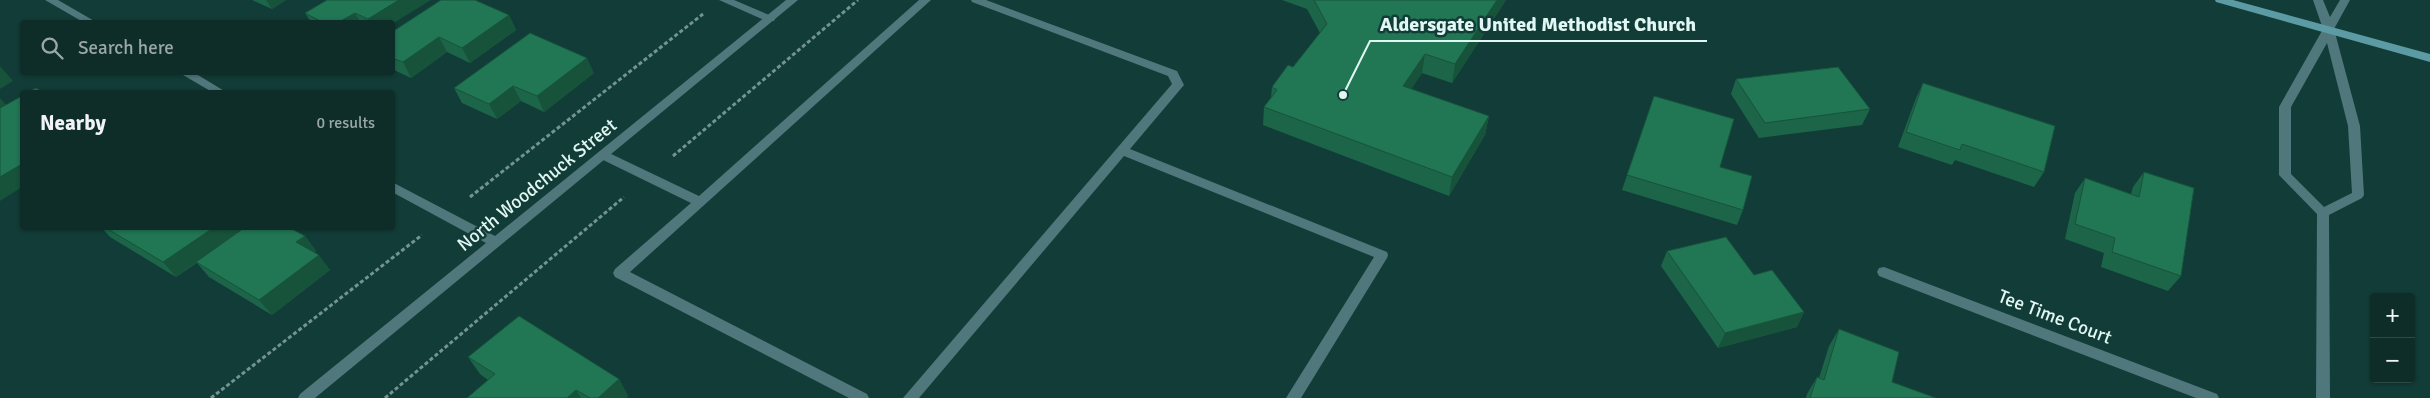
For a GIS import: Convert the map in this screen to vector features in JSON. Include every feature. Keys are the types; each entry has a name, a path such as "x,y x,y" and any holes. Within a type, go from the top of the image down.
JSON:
{"main road":[{"path":"2220,0 2430,58"}],"street":[{"path":"50,0 87,20"},
{"path":"724,0 770,19"},
{"name":"North Woodchuck Street","path":"305,398 793,0"},
{"path":"862,398 620,273 926,0"},
{"path":"910,398 1178,85 1173,74 976,0"},
{"path":"2318,0 2329,30 2354,126 2358,196 2323,213"},
{"path":"2323,398 2323,213 2285,175 2285,107 2345,0"},
{"path":"189,75 216,90"},
{"path":"1122,150 1382,255 1293,398"},
{"path":"603,155 701,202"},
{"path":"395,188 496,242"},
{"name":"Tee Time Court","path":"1884,272 2212,398"}],"path":[{"path":"385,398 858,0"}],"building":[{"path":"327,0 399,0 368,19 355,13 343,20 318,20 305,13"},
{"path":"441,0 475,0 509,15 462,48 439,37 403,62 395,59 395,30"},
{"path":"1314,0 1497,0 1455,64 1425,54 1403,86 1489,116 1452,177 1264,107 1277,90 1272,87 1288,65 1293,67 1327,24"},
{"path":"530,33 587,58 537,96 513,86 489,104 454,88"},
{"path":"1838,67 1870,109 1765,123 1736,79"},
{"path":"1923,83 2055,126 2044,172 1962,144 1960,150 1906,132"},
{"path":"1654,96 1734,119 1720,167 1752,176 1743,210 1627,175"},
{"path":"20,97 20,165 0,177 0,108"},
{"path":"2144,172 2194,188 2181,276 2112,252 2115,238 2075,224 2085,178 2139,197"},
{"path":"109,230 210,230 163,262"},
{"path":"241,230 294,230 305,236 296,242 319,255 259,300 196,262"},
{"path":"1726,237 1754,275 1772,270 1804,312 1725,333 1667,251"},
{"path":"519,316 619,379 598,398 590,398 576,390 567,398 467,398 495,374 468,357"},
{"path":"1839,329 1899,352 1892,382 1936,398 1810,398 1817,377 1824,380"}],"place":[{"name":"Aldersgate United Methodist Church","path":"1343,95"}]}
